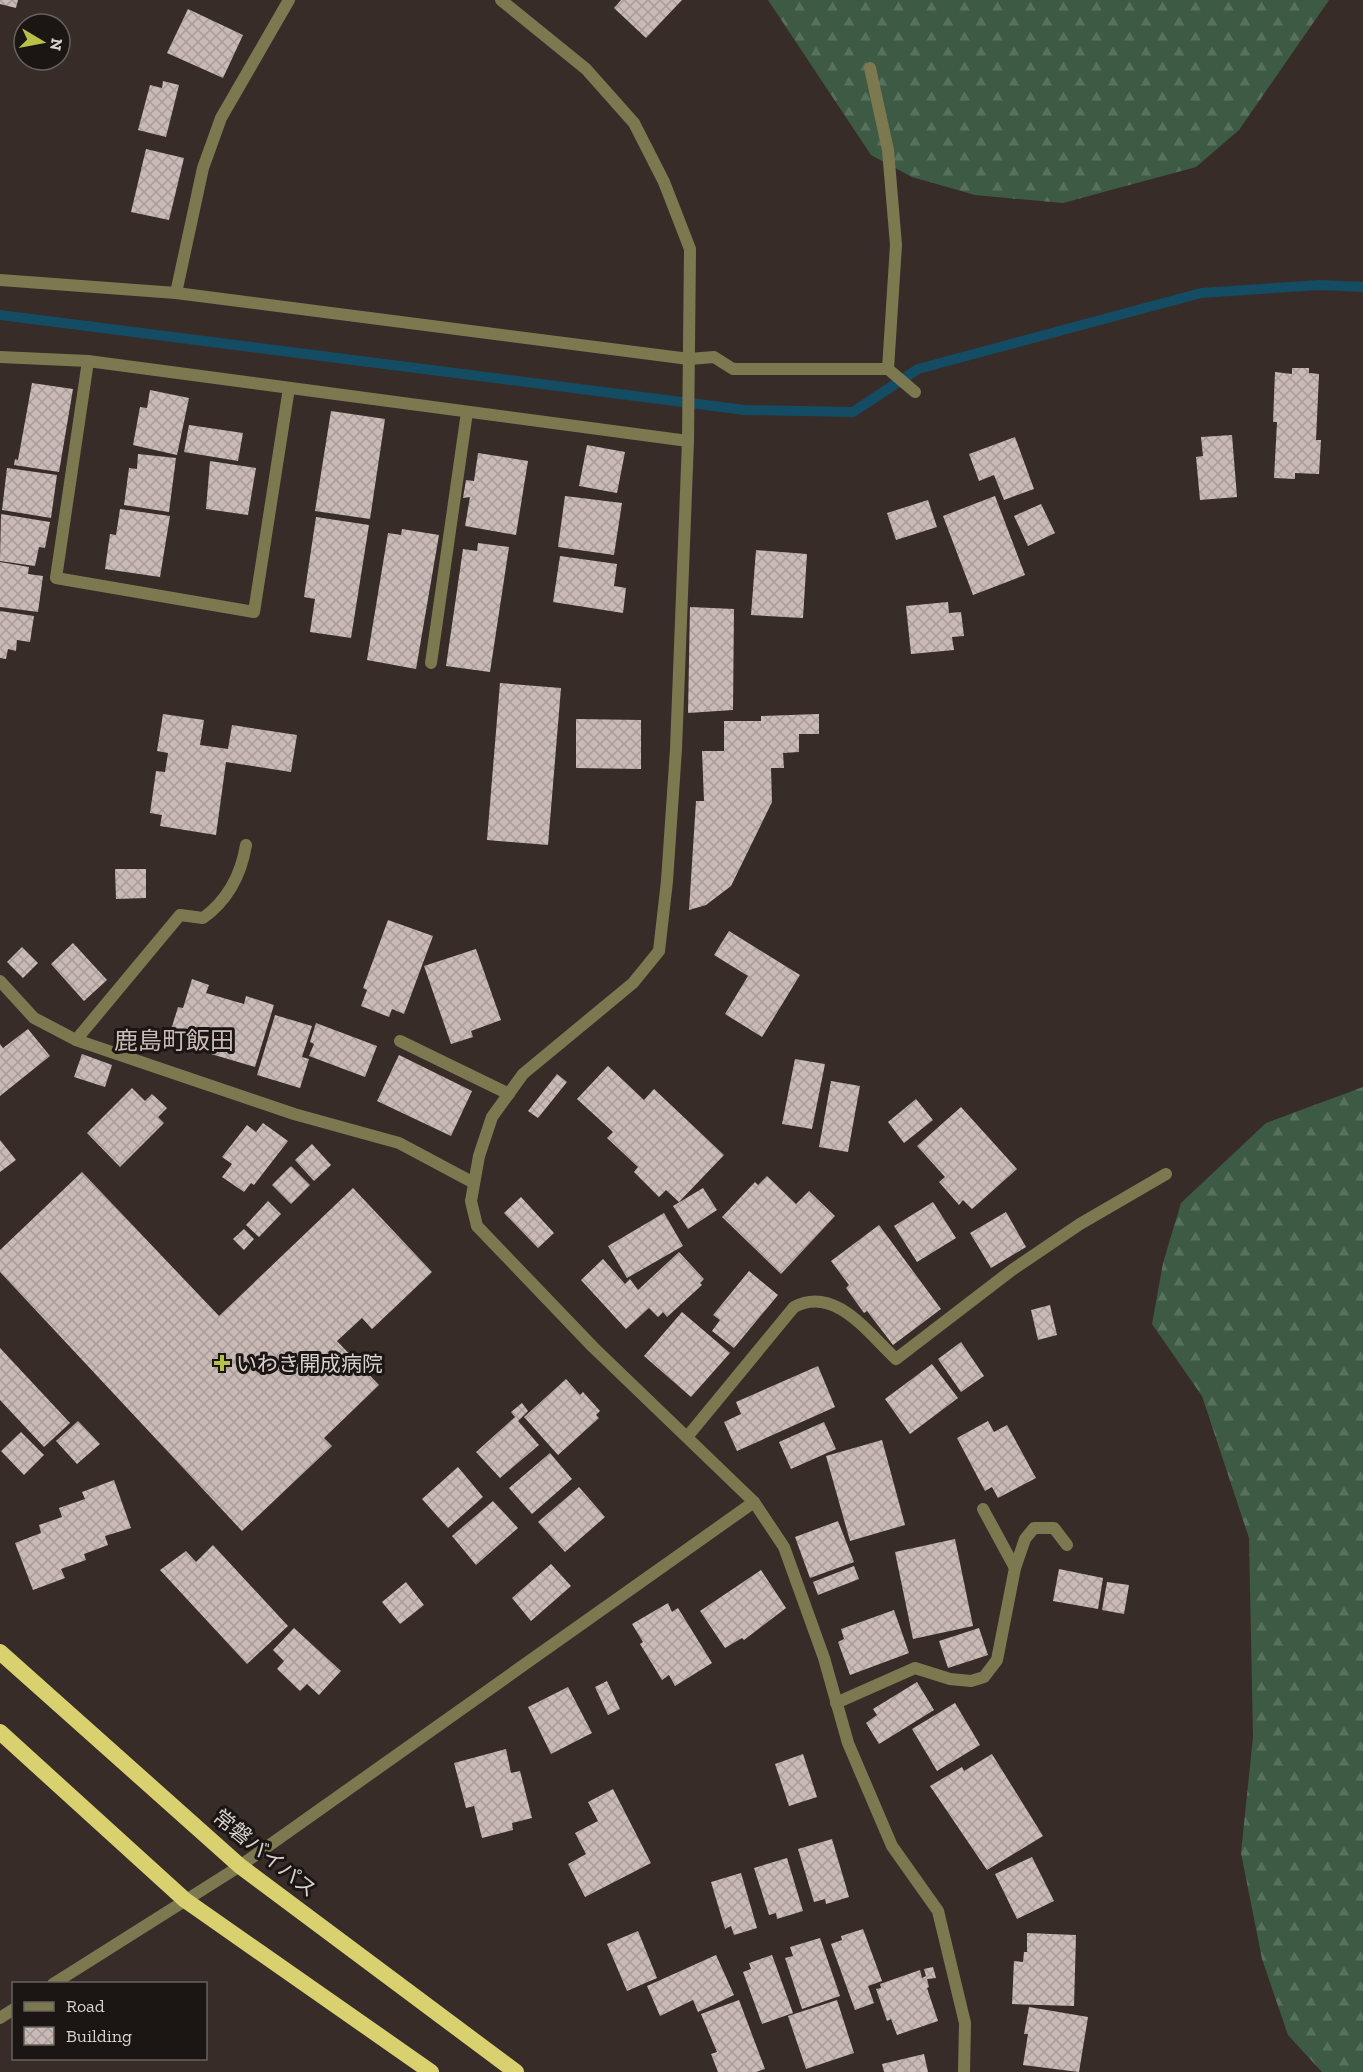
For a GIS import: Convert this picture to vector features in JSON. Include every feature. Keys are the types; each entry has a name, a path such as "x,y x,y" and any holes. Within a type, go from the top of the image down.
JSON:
{"highway":[{"name":"常磐バイパス","path":"0,1653 240,1866 516,2072"},
{"path":"0,1732 185,1900 431,2072"}],"street":[{"path":"176,293 203,168 221,118 289,0"},
{"path":"501,0 586,69 634,123 664,182 690,249 688,441 676,749 667,881 659,951 633,983 523,1074 492,1117 479,1156 471,1201 477,1226 593,1347 754,1502 784,1547 824,1658 848,1743 891,1846 938,1911 965,2023 964,2072"},
{"path":"870,68 888,150 896,245 888,369"},
{"path":"0,280 176,293 689,359 714,357 733,369 888,369 915,392"},
{"path":"0,357 88,361 688,441"},
{"path":"88,361 56,578 254,612 289,388"},
{"path":"431,663 467,412"},
{"path":"76,1040 180,915 203,918 221,905 242,867 246,845"},
{"path":"0,981 34,1018 76,1040 294,1114 399,1143 474,1183"},
{"path":"400,1041 509,1094"},
{"path":"687,1437 795,1307 808,1299 838,1305 896,1359 1012,1270 1080,1224 1166,1174"},
{"path":"55,1982 240,1866 754,1502"},
{"path":"983,1509 1015,1568"},
{"path":"836,1703 915,1668 950,1678 971,1681 984,1677 997,1660 1015,1568 1025,1539 1034,1528 1054,1528 1067,1545"}],"green space":[{"path":"768,0 1329,0 1239,130 1196,167 1063,203 975,195 912,177 871,155"},
{"path":"1363,1087 1363,2072 1322,2072 1288,2035 1262,1959 1241,1853 1253,1737 1249,1538 1202,1396 1152,1324 1163,1263 1181,1203 1266,1123"}],"building":[{"path":"0,0 18,0 16,8 0,4"},
{"path":"621,0 682,0 646,38 614,8"},
{"path":"188,9 243,35 223,78 167,53"},
{"path":"163,81 179,85 166,137 138,130 150,85 162,88"},
{"path":"146,149 184,158 169,220 131,212"},
{"path":"1292,368 1309,368 1309,373 1319,374 1316,440 1321,440 1319,474 1295,473 1295,479 1274,478 1277,422 1273,422 1275,372 1292,374"},
{"path":"32,383 73,389 59,472 14,465 15,459 18,460"},
{"path":"150,390 189,398 177,455 133,445 140,407 147,408"},
{"path":"331,411 385,419 370,519 315,511"},
{"path":"189,425 243,433 238,461 184,452"},
{"path":"1232,435 1237,497 1200,500 1196,457 1203,456 1201,437"},
{"path":"1015,437 1034,489 1004,500 994,475 979,481 969,454"},
{"path":"587,445 625,452 617,493 579,486"},
{"path":"478,453 528,461 516,535 465,526 470,497 463,498 466,480 474,481"},
{"path":"138,454 176,458 169,512 124,505 129,468 137,469"},
{"path":"210,461 256,468 248,515 206,509"},
{"path":"7,468 57,475 51,518 2,510"},
{"path":"565,496 622,503 614,555 558,547"},
{"path":"995,496 1025,575 973,595 943,516"},
{"path":"928,500 937,527 896,540 887,513"},
{"path":"1041,504 1055,533 1028,546 1014,516"},
{"path":"120,509 170,516 160,577 105,569 110,534 116,535"},
{"path":"1,514 50,522 45,548 39,547 35,566 0,561"},
{"path":"316,517 369,525 351,638 310,632 315,599 304,597"},
{"path":"402,529 439,535 416,669 367,660 388,533 401,535"},
{"path":"478,543 509,547 490,672 446,666 463,549 477,551"},
{"path":"756,550 807,554 803,618 751,615"},
{"path":"560,556 617,564 614,586 626,588 623,613 553,602"},
{"path":"0,562 29,567 28,574 43,576 38,612 0,607"},
{"path":"948,602 949,613 961,612 964,636 952,637 954,650 911,654 906,606"},
{"path":"690,607 734,609 733,710 688,713"},
{"path":"0,611 34,616 30,642 17,640 16,651 8,649 6,659 0,658"},
{"path":"500,683 561,688 548,845 487,840"},
{"path":"163,714 204,720 200,745 228,749 232,725 297,735 291,772 226,762 216,835 160,826 162,815 150,813 156,771 165,772 168,753 157,751"},
{"path":"819,714 819,734 799,734 799,752 783,753 784,768 771,768 772,802 731,886 706,905 689,910 696,801 704,801 702,751 724,751 724,721 761,721 761,716"},
{"path":"576,719 641,720 641,769 576,768"},
{"path":"115,869 146,869 146,898 116,899"},
{"path":"388,920 433,936 404,1014 392,1009 389,1017 361,1006 367,990 363,988"},
{"path":"729,931 800,975 762,1037 725,1014 748,976 714,955"},
{"path":"73,943 107,980 84,1001 51,964"},
{"path":"22,947 38,963 23,978 7,962"},
{"path":"476,949 501,1020 471,1031 473,1037 451,1044 424,966"},
{"path":"192,979 209,985 206,993 244,1004 246,996 274,1005 255,1067 211,1054 214,1046 170,1033 178,1007 183,1008"},
{"path":"275,1015 312,1026 302,1057 309,1059 300,1088 257,1075"},
{"path":"316,1023 377,1046 365,1077 309,1056 314,1044 310,1042"},
{"path":"28,1029 50,1056 0,1096 0,1044 3,1048"},
{"path":"82,1054 112,1065 105,1087 74,1077"},
{"path":"399,1055 472,1091 451,1136 377,1101"},
{"path":"795,1059 825,1064 812,1129 782,1124"},
{"path":"608,1066 644,1100 654,1089 724,1155 679,1202 666,1190 659,1197 634,1172 638,1167 607,1138 613,1132 577,1099"},
{"path":"557,1074 567,1082 538,1118 528,1111"},
{"path":"831,1081 860,1086 848,1152 819,1147"},
{"path":"132,1088 145,1101 152,1094 167,1108 158,1117 164,1123 120,1167 87,1133"},
{"path":"916,1099 933,1120 904,1143 888,1122"},
{"path":"961,1107 1017,1169 972,1209 963,1200 959,1205 939,1182 945,1177 917,1146"},
{"path":"263,1123 288,1141 254,1185 251,1183 244,1192 222,1177 232,1164 222,1157 247,1125 256,1132"},
{"path":"0,1140 16,1160 0,1172"},
{"path":"312,1144 331,1165 314,1181 295,1160"},
{"path":"291,1166 310,1185 291,1204 272,1185"},
{"name":"いわき開成病院","path":"82,1172 219,1316 353,1188 432,1272 372,1329 362,1318 337,1341 379,1385 324,1438 332,1446 242,1531 0,1272 0,1250"},
{"path":"767,1176 796,1204 809,1191 835,1216 781,1274 722,1217 755,1182 758,1185"},
{"path":"703,1188 717,1210 688,1229 673,1206"},
{"path":"521,1197 554,1233 538,1248 504,1213"},
{"path":"268,1201 281,1214 259,1237 246,1225"},
{"path":"933,1202 956,1238 917,1262 894,1226"},
{"path":"1006,1212 1026,1247 991,1268 970,1233"},
{"path":"664,1213 683,1246 627,1278 608,1246"},
{"path":"879,1225 941,1309 893,1345 867,1311 864,1313 846,1288 849,1285 831,1261"},
{"path":"244,1229 254,1239 244,1250 233,1239"},
{"path":"679,1252 704,1279 700,1283 702,1285 667,1317 663,1312 658,1317 649,1308 626,1329 581,1280 603,1259 625,1284 630,1279 638,1290"},
{"path":"749,1271 778,1295 734,1348 712,1331 720,1320 713,1315"},
{"path":"1050,1305 1057,1335 1038,1340 1031,1310"},
{"path":"682,1312 730,1353 691,1397 644,1356"},
{"path":"961,1342 984,1376 961,1392 938,1359"},
{"path":"0,1348 70,1423 44,1447 0,1400"},
{"path":"932,1364 958,1398 910,1434 885,1399"},
{"path":"818,1366 835,1407 737,1451 724,1422 741,1414 736,1402"},
{"path":"566,1379 580,1395 583,1392 600,1411 596,1415 599,1418 558,1455 524,1417"},
{"path":"522,1403 528,1411 518,1421 539,1445 500,1478 476,1452 515,1417 511,1412"},
{"path":"78,1421 100,1444 77,1464 56,1441"},
{"path":"988,1421 994,1432 1007,1425 1036,1478 998,1498 992,1487 985,1491 957,1438"},
{"path":"824,1422 836,1449 791,1469 779,1442"},
{"path":"21,1432 44,1455 24,1475 1,1451"},
{"path":"882,1440 905,1525 850,1541 826,1456"},
{"path":"550,1453 572,1479 532,1514 509,1488"},
{"path":"458,1467 483,1497 448,1528 422,1499"},
{"path":"114,1480 131,1528 105,1536 108,1545 84,1554 86,1560 61,1569 65,1578 33,1590 15,1543 41,1533 39,1525 62,1517 59,1508 85,1499 82,1492"},
{"path":"579,1487 605,1517 565,1552 538,1522"},
{"path":"493,1501 518,1528 476,1565 452,1536"},
{"path":"838,1521 854,1562 810,1578 795,1537"},
{"path":"955,1539 973,1626 913,1639 895,1552"},
{"path":"213,1545 288,1626 247,1664 160,1570 186,1551 196,1562"},
{"path":"551,1564 571,1586 531,1621 512,1598"},
{"path":"854,1566 859,1579 818,1595 813,1582"},
{"path":"1059,1569 1103,1578 1098,1609 1053,1601"},
{"path":"761,1570 786,1608 744,1640 742,1638 725,1648 700,1611"},
{"path":"406,1582 424,1605 400,1624 382,1602"},
{"path":"1107,1582 1129,1585 1124,1614 1102,1610"},
{"path":"668,1603 672,1612 678,1608 712,1663 675,1686 669,1675 662,1680 640,1644 643,1642 632,1624"},
{"path":"894,1610 909,1653 850,1675 838,1642 844,1639 841,1629"},
{"path":"294,1628 341,1671 319,1695 307,1684 300,1691 277,1669 284,1661 273,1650"},
{"path":"979,1628 988,1655 948,1668 939,1641"},
{"path":"607,1681 620,1709 608,1715 595,1687"},
{"path":"917,1682 934,1710 879,1744 866,1723 877,1715 873,1709"},
{"path":"568,1687 592,1733 551,1754 528,1707"},
{"path":"955,1703 980,1745 937,1771 912,1729"},
{"path":"506,1749 511,1773 520,1771 532,1818 512,1823 513,1830 482,1838 474,1806 466,1808 454,1763"},
{"path":"803,1754 817,1797 789,1806 775,1764"},
{"path":"992,1754 1043,1836 987,1870 930,1786 962,1767 964,1771"},
{"path":"613,1789 651,1863 585,1897 568,1864 586,1854 575,1833 598,1821 588,1802"},
{"path":"832,1839 849,1897 826,1904 825,1899 814,1902 798,1849"},
{"path":"1032,1857 1054,1901 1017,1919 995,1874"},
{"path":"787,1858 803,1911 777,1919 776,1913 769,1915 754,1868"},
{"path":"741,1873 757,1928 734,1935 731,1926 725,1929 711,1882"},
{"path":"863,1929 882,1981 868,1986 874,2003 855,2010 831,1944 842,1940 841,1936"},
{"path":"638,1931 657,1978 627,1991 607,1944"},
{"path":"1027,1933 1076,1935 1074,2006 1012,2004 1014,1961 1023,1962 1024,1952 1027,1952"},
{"path":"820,1938 840,1996 802,2009 785,1958 793,1956 790,1947"},
{"path":"716,1955 734,1995 698,2012 693,2000 660,2016 647,1986"},
{"path":"772,1955 793,2013 762,2024 743,1972 751,1969 749,1963"},
{"path":"933,1967 936,1978 927,1979 929,1987 927,1988 938,2021 897,2035 891,2019 887,2021 876,1989 881,1988 880,1984 920,1970 922,1978 926,1976 924,1969"},
{"path":"739,2000 765,2069 756,2072 718,2072 711,2054 717,2052 701,2014"},
{"path":"837,2000 854,2053 806,2069 788,2016"},
{"path":"1029,2007 1088,2017 1079,2072 1023,2065 1028,2034 1024,2034"},
{"path":"924,2054 928,2072 884,2072 882,2064"}],"waterway":[{"path":"0,315 745,410 853,412 918,369 1201,293 1320,285 1363,287"}],"place":[{"name":"いわき開成病院","path":"222,1363"}],"district":[{"name":"鹿島町飯田","path":"174,1040"}]}
